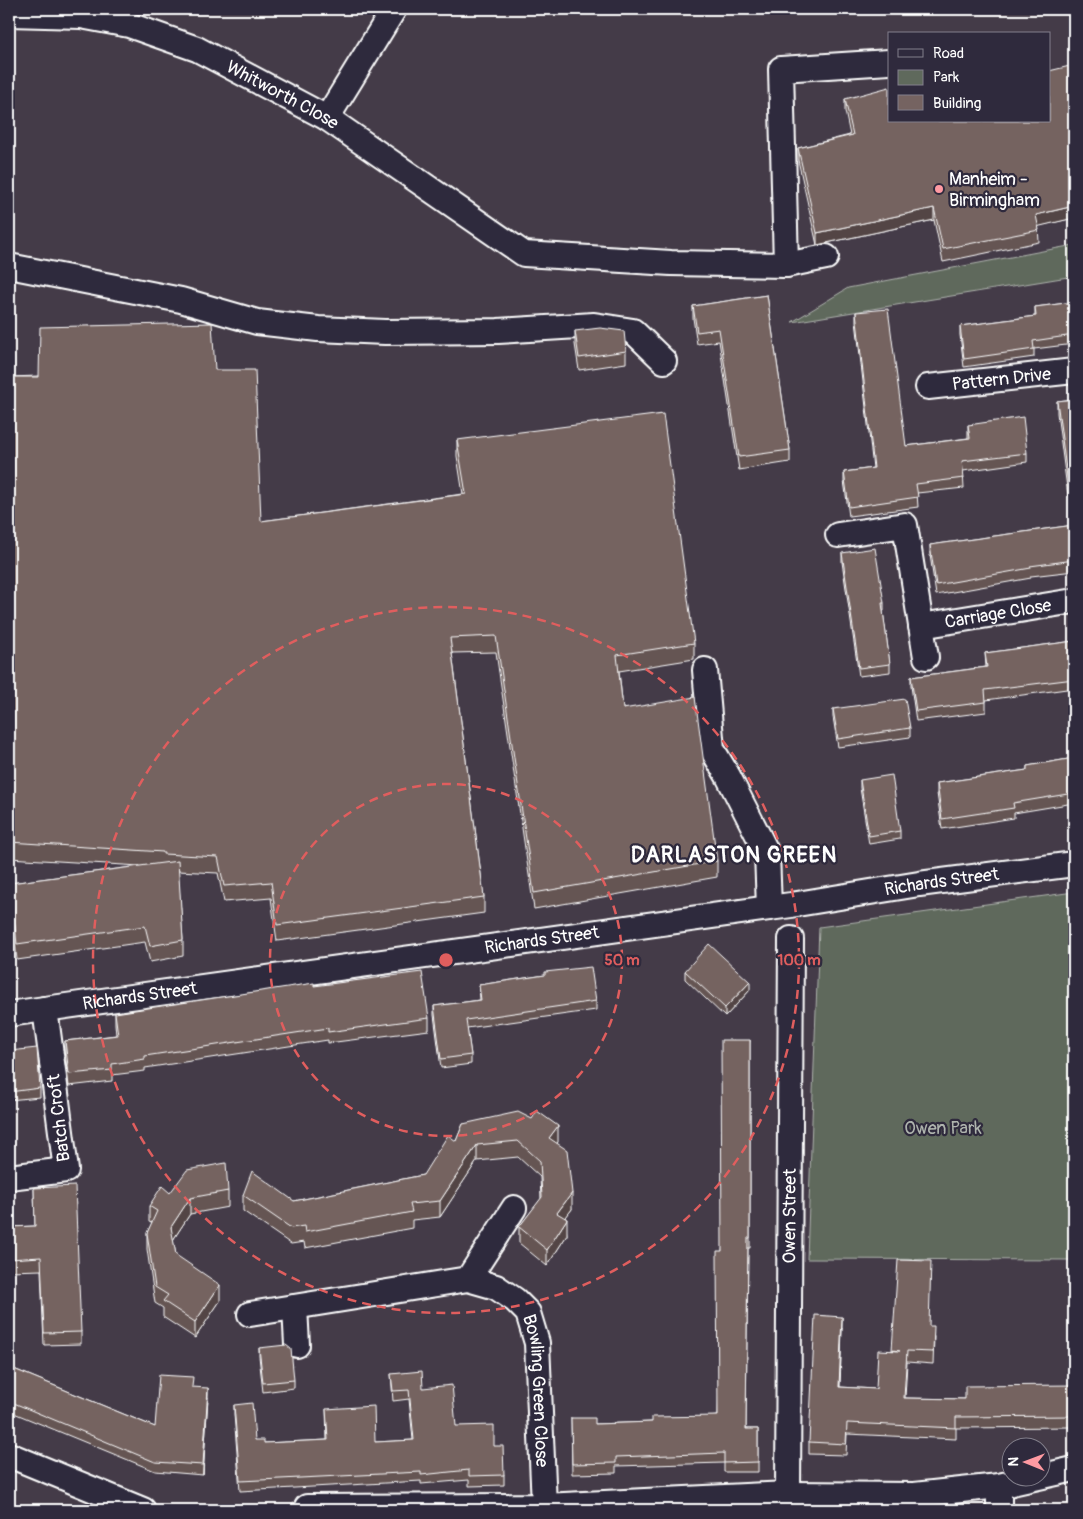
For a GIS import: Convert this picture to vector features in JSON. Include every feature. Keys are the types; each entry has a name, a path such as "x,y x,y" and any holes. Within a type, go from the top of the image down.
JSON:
{"street":[{"path":"327,118 394,9"},
{"name":"Whitworth Close","path":"9,14 81,16 130,25 196,49 327,118 524,254 671,263 786,265"},
{"path":"826,257 786,265 781,69 888,62"},
{"path":"9,266 181,300 257,322 318,329 385,332 498,330 594,325 633,331 664,361"},
{"name":"Pattern Drive","path":"928,387 1074,370"},
{"name":"Carriage Close","path":"838,535 905,525 926,657"},
{"name":"Carriage Close","path":"921,626 1074,601"},
{"path":"705,670 712,749 728,776 767,854 769,908"},
{"name":"Richards Street","path":"9,1014 769,908 919,884 1074,864"},
{"name":"Owen Street","path":"788,1502 791,939"},
{"name":"Batch Croft","path":"9,1178 66,1170 45,1010"},
{"path":"468,1280 514,1208"},
{"name":"Bowling Green Close","path":"250,1314 468,1280 496,1287 516,1300 528,1313 537,1343 544,1506"},
{"path":"295,1307 297,1345"},
{"path":"9,1455 140,1510"},
{"path":"307,1507 788,1502 914,1495 999,1486 1074,1469"},
{"path":"999,1486 999,1510"}],"green space":[{"path":"1074,245 1074,276 792,322 848,288"},
{"name":"Owen Park","path":"1074,892 1074,1260 807,1259 819,927"}],"building":[{"name":"Manheim - Birmingham","path":"1074,65 1074,206 1036,215 1039,230 943,249 934,208 817,233 798,148 853,135 845,99 888,87 888,122 1050,122 1050,71"},
{"path":"767,295 790,450 739,457 719,329 697,332 693,306"},
{"path":"1074,302 1074,335 1033,341 1034,349 964,359 960,326 1036,316 1035,307"},
{"path":"888,309 906,446 970,438 968,425 1023,417 1027,453 962,461 964,478 916,484 918,497 849,507 844,472 874,468 856,312"},
{"path":"212,323 215,370 255,370 261,521 466,494 457,440 663,414 694,643 617,655 623,709 695,697 717,861 534,893 496,636 450,638 484,897 277,925 271,882 224,886 218,857 9,842 9,377 39,377 40,327"},
{"path":"600,328 624,331 626,351 579,358 575,331"},
{"path":"1074,399 1074,483 1068,484 1057,401"},
{"path":"1074,525 1074,560 1030,566 1031,568 936,585 930,545"},
{"path":"875,548 884,603 882,603 890,664 859,668 842,553"},
{"path":"1074,641 1074,679 985,690 986,702 916,711 911,677 987,667 985,653"},
{"path":"905,699 910,728 838,739 833,709"},
{"path":"1074,758 1074,793 1013,803 1014,808 942,819 937,783 1027,770 1027,766"},
{"path":"892,775 900,831 869,836 860,780"},
{"path":"178,861 183,940 150,946 145,926 17,944 10,883"},
{"path":"709,944 750,982 725,1008 685,971"},
{"path":"591,967 596,1001 466,1020 471,1055 441,1059 434,1006 481,1000 479,985 545,975 545,972"},
{"path":"422,972 429,1018 328,1032 328,1028 145,1056 145,1059 112,1064 112,1070 69,1074 65,1041 118,1035 115,1013 314,983 314,986"},
{"path":"721,1040 750,1040 750,1238 748,1238 746,1429 758,1429 758,1462 724,1463 724,1453 616,1457 616,1463 572,1464 571,1418 595,1418 595,1424 652,1422 652,1417 718,1416 717,1251 722,1251"},
{"path":"37,1048 40,1088 9,1092 10,1051"},
{"path":"537,1111 558,1126 549,1138 567,1150 572,1193 557,1213 567,1219 547,1250 519,1227 542,1197 540,1161 518,1141 477,1145 440,1201 410,1204 412,1212 305,1232 304,1226 291,1228 243,1195 252,1171 294,1201 423,1175 448,1135 456,1141 463,1124 518,1112 532,1119"},
{"path":"226,1163 228,1191 190,1198 171,1227 176,1255 220,1285 195,1322 163,1301 168,1295 155,1287 147,1233 157,1211 149,1206 162,1186 170,1193 187,1170"},
{"path":"75,1186 81,1332 44,1333 41,1257 9,1259 9,1227 35,1226 34,1188"},
{"path":"898,1260 931,1261 929,1326 934,1326 933,1352 907,1351 904,1398 965,1399 965,1386 1074,1385 1074,1416 956,1417 956,1428 847,1423 846,1444 809,1442 815,1315 842,1317 839,1387 876,1389 878,1350 900,1351 892,1350"},
{"path":"286,1345 291,1349 294,1380 263,1383 259,1348"},
{"path":"9,1367 155,1427 159,1375 193,1377 192,1387 208,1388 203,1465 155,1462 9,1401"},
{"path":"422,1371 423,1388 452,1385 456,1426 494,1425 494,1446 503,1446 504,1475 469,1476 469,1470 421,1475 421,1472 240,1481 234,1405 252,1403 255,1440 264,1440 264,1443 328,1440 326,1409 374,1406 375,1442 414,1440 409,1390 393,1391 391,1374"},
{"path":"9,1500 27,1510 9,1510"}],"place":[{"name":"Manheim - Birmingham","path":"939,189"}],"district":[{"name":"DARLASTON GREEN","path":"734,855"}]}
